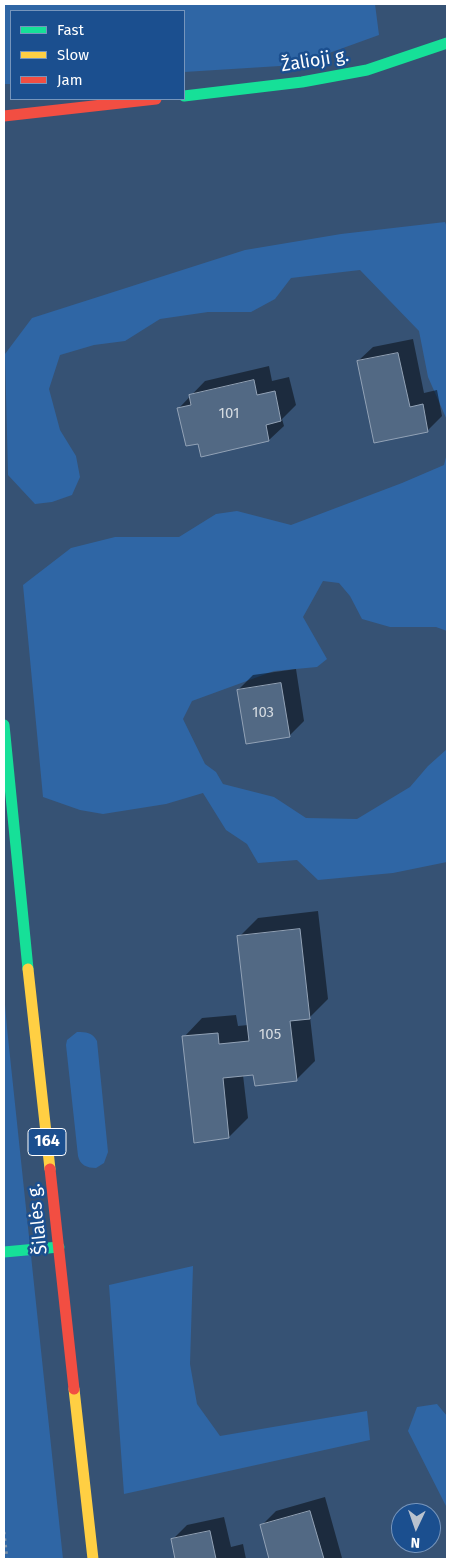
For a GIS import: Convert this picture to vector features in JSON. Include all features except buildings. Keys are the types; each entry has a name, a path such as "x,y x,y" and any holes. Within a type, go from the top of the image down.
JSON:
{"main road":[{"name":"Žalioji g.","path":"185,96 302,82 367,70 447,44"},
{"path":"4,116 147,100"},
{"name":"Šilalės g.","path":"4,724 32,1007 93,1559"},
{"path":"4,1252 59,1247"}],"path":[{"path":"4,1532 7,1559"}],"shaded area":[{"path":"4,4 375,4 379,35 296,65 185,72 185,10 10,10 10,84 4,84"},
{"path":"445,222 447,227 447,420 428,377 419,331 360,270 291,278 275,299 251,312 208,312 160,319 125,341 94,345 60,355 49,389 60,430 76,456 80,477 72,495 52,502 35,504 8,475 5,354 32,318 245,250 341,234"},
{"path":"447,453 447,631 436,627 390,627 362,619 350,596 339,583 323,581 303,617 327,659 317,667 274,671 192,701 183,719 205,764 216,772 223,784 274,797 306,818 357,819 410,787 428,766 447,749 447,862 393,873 318,880 297,860 258,863 247,844 226,830 203,793 166,804 103,814 80,810 43,797 23,585 71,548 115,537 179,537 216,514 237,511 291,525 444,465"},
{"path":"4,992 7,1028 63,1559 4,1559"},
{"path":"77,1032 88,1033 97,1041 108,1152 104,1163 96,1168 84,1165 80,1162 78,1156 66,1045 67,1040"},
{"path":"193,1266 190,1364 197,1404 220,1436 367,1411 370,1440 124,1494 109,1285"},
{"path":"437,1404 447,1416 447,1508 408,1431 417,1407"}],"traffic: fast":[{"path":"185,96 302,82 367,70 447,43"},
{"path":"4,725 28,969"},
{"path":"4,1252 59,1247"}],"traffic: slow":[{"path":"28,969 50,1169"},
{"path":"74,1389 93,1559"}],"traffic: jam":[{"path":"4,116 147,100"},
{"path":"50,1169 74,1389"}]}
